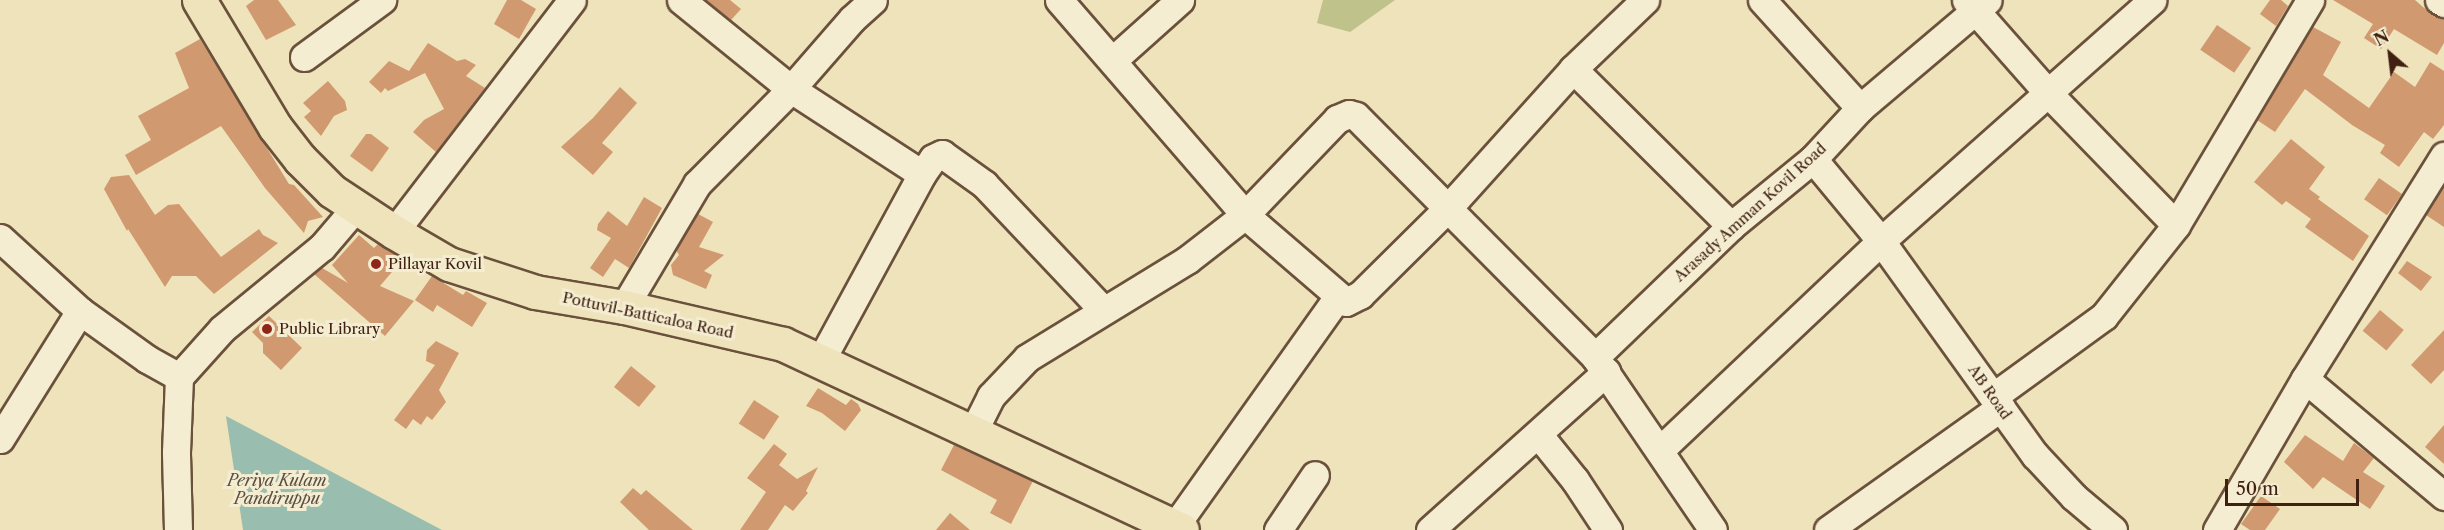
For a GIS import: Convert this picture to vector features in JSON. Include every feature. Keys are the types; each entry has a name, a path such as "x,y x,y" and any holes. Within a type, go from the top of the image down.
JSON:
{"highway":[{"name":"Pottuvil-Batticaloa Road","path":"199,0 287,143 332,190 394,232 449,264 489,279 535,292 624,307 783,344 1178,528"}],"street":[{"path":"304,57 382,0"},
{"path":"394,232 572,0"},
{"path":"681,0 791,89 922,174"},
{"path":"624,307 697,184 791,89 852,19 873,0"},
{"path":"1059,0 1245,215 1346,302 1360,295 1448,208 1574,69 1617,9 1645,0"},
{"path":"1113,60 1180,0"},
{"path":"1762,0 1860,108"},
{"path":"1660,450 1881,241 2152,0"},
{"path":"1828,530 1997,402 2104,316 2176,225 2310,0"},
{"path":"2439,0 2444,3"},
{"path":"1977,4 2049,94 2176,225"},
{"name":"Arasady Amman Kovil Road","path":"1430,530 1538,434 1731,226 1813,159 1860,108 1977,4"},
{"path":"1574,69 1731,226"},
{"path":"973,432 991,396 1027,358 1103,309 1186,260 1245,215 1337,119 1349,114 1356,116 1601,364 1713,530"},
{"path":"821,360 922,174 933,158 942,154 984,184 1103,309"},
{"name":"AB Road","path":"1813,159 1881,241 2035,455 2074,497 2113,530"},
{"path":"2217,530 2305,379 2443,159"},
{"path":"178,530 176,452 179,377 222,329 322,247 356,207"},
{"path":"0,238 80,311 147,359 179,377"},
{"path":"1178,528 1338,297"},
{"path":"0,439 80,311"},
{"path":"2305,379 2444,496"},
{"path":"1538,434 1575,480 1608,530"},
{"path":"1278,530 1315,475"}],"green space":[{"path":"1323,0 1395,0 1350,32 1317,23"}],"water":[{"name":"Periya Kulam Pandiruppu","path":"226,416 442,530 243,530"}],"building":[{"path":"254,0 278,0 296,25 266,40 246,6"},
{"path":"507,0 521,0 536,9 519,39 494,24"},
{"path":"706,0 730,0 741,9 731,20"},
{"path":"2270,0 2281,0 2288,6 2276,26 2260,14"},
{"path":"2333,0 2415,0 2431,14 2444,19 2444,43 2437,55 2394,29 2381,49 2364,38 2373,24"},
{"path":"2217,25 2251,48 2234,73 2200,50"},
{"path":"2313,27 2341,42 2323,75 2369,108 2394,72 2415,87 2430,62 2444,71 2444,125 2433,139 2424,132 2399,167 2380,153 2385,145 2352,125 2305,89 2275,132 2257,120"},
{"path":"200,39 289,184 294,185 323,217 308,221 304,233 265,188 221,126 136,175 125,155 151,140 138,116 189,88 175,53"},
{"path":"428,43 457,61 465,59 476,65 466,76 485,88 436,152 413,132 424,120 444,109 425,73 388,91 385,88 381,93 369,82 389,61 409,71"},
{"path":"328,81 345,101 347,110 334,116 321,136 304,117 311,111 303,103"},
{"path":"620,87 637,103 602,143 613,152 593,175 561,147 593,118"},
{"path":"366,134 371,134 389,148 372,172 350,156"},
{"path":"2291,139 2325,167 2309,189 2320,197 2318,199 2369,236 2353,261 2305,227 2311,219 2286,201 2282,205 2254,182"},
{"path":"129,175 155,215 168,205 179,204 221,257 259,229 263,235 278,243 214,294 196,276 172,276 165,287 128,229 127,231 104,189 111,177"},
{"path":"2379,178 2402,194 2387,215 2364,199"},
{"path":"2444,186 2444,227 2426,215"},
{"path":"644,197 662,208 629,268 615,259 603,277 590,268 611,238 597,230 598,224 608,211 627,226"},
{"path":"698,214 713,222 699,247 724,255 704,271 712,275 706,289 673,275 671,265 679,255 676,250"},
{"path":"359,235 374,248 378,244 403,259 380,286 414,301 385,336 314,274 322,268 348,283 332,265"},
{"path":"2407,261 2432,277 2421,291 2398,273"},
{"path":"432,276 463,295 466,291 487,303 472,327 437,305 433,312 415,300"},
{"path":"2380,310 2404,330 2386,351 2363,331"},
{"path":"269,316 302,348 281,370 263,353 263,343 252,332"},
{"path":"2444,330 2444,370 2431,384 2411,365"},
{"path":"436,341 459,353 439,390 446,402 432,420 427,416 421,425 413,419 406,429 394,420 435,365 426,361 427,350"},
{"path":"631,366 656,386 639,407 614,387"},
{"path":"818,388 846,405 851,399 858,404 861,410 845,431 822,413 806,406"},
{"path":"754,400 779,416 764,440 739,423"},
{"path":"2444,425 2444,464 2425,447"},
{"path":"2305,435 2343,461 2354,443 2374,458 2363,472 2385,486 2370,509 2323,477 2313,489 2284,462"},
{"path":"774,444 787,454 779,465 797,479 818,467 806,491 808,493 793,511 785,505 768,530 740,530 766,492 747,478"},
{"path":"954,445 1033,481 1011,524 990,513 997,500 941,470"},
{"path":"633,488 641,495 646,490 693,530 649,530 620,502"},
{"path":"2261,496 2280,509 2265,530 2250,530 2241,524"},
{"path":"950,513 970,530 936,530"}],"place":[{"name":"Pillayar Kovil","path":"376,264"},
{"name":"Public Library","path":"267,329"}]}
